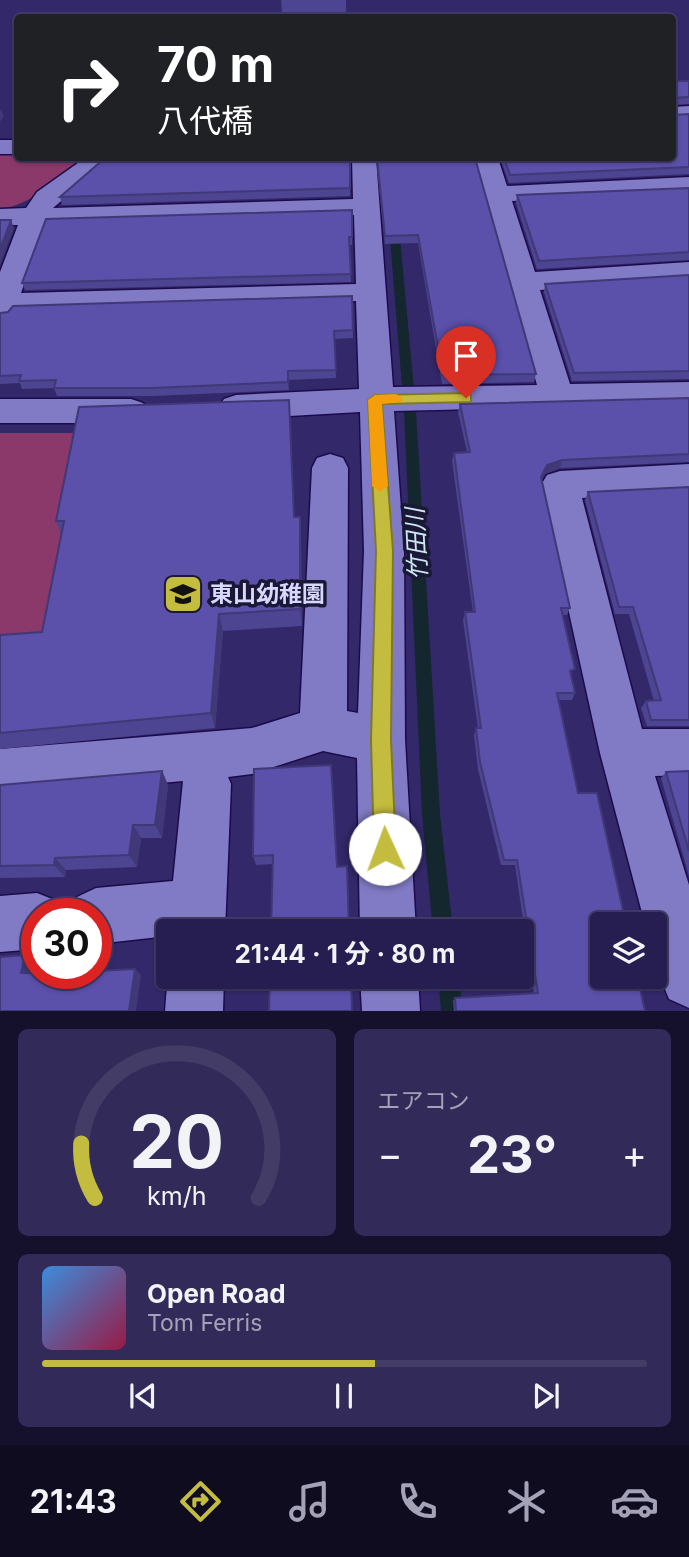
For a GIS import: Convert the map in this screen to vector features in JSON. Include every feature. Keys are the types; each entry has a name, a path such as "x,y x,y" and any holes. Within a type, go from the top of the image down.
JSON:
{"street":[{"path":"96,161 46,198 36,214 1,307 372,292"},
{"path":"364,161 372,292 384,399 381,740 388,919"},
{"path":"487,161 557,396"},
{"path":"498,194 689,185"},
{"path":"0,217 366,207"},
{"path":"523,282 689,271"},
{"path":"209,408 384,399 689,393"},
{"path":"0,411 168,410"},
{"path":"323,729 330,468"},
{"path":"689,478 560,485 624,753 689,979"},
{"path":"0,773 252,751 323,729 381,740"},
{"path":"624,753 689,752"},
{"path":"112,916 198,919 206,784"},
{"path":"0,924 21,922"},
{"path":"194,1011 195,989"},
{"path":"390,989 391,1011"}],"shaded area":[{"path":"0,151 14,152 14,161 85,161 33,197 11,207 0,208"},
{"path":"0,433 81,433 44,645 0,648"}],"building":[{"path":"676,81 689,81 689,97 676,98"},
{"path":"689,114 689,167 510,175 505,161 676,161 676,115"},
{"path":"102,161 350,161 350,188 60,197"},
{"path":"377,161 476,161 536,374 443,375 418,235 385,236"},
{"path":"689,188 689,252 539,261 517,195"},
{"path":"352,210 352,237 349,237 351,274 22,283 46,219"},
{"path":"0,220 11,220 0,249"},
{"path":"689,275 689,371 574,373 545,284"},
{"path":"352,296 353,330 334,331 336,370 288,371 288,382 152,388 54,388 56,380 19,381 21,375 0,376 0,313 8,312 13,306"},
{"path":"689,398 689,454 562,460 547,465 541,477 570,608 561,608 575,669 570,671 575,693 557,693 578,793 597,793 623,912 590,912 590,989 640,989 645,1011 456,1011 455,998 538,993 534,968 534,919 526,919 517,860 504,860 480,762 476,728 481,728 465,612 475,612 454,453 470,452 460,404"},
{"path":"289,400 294,517 300,517 300,609 219,614 211,713 0,733 0,635 42,632 64,521 56,521 79,407"},
{"path":"689,487 689,720 651,720 646,701 661,700 633,607 619,607 588,492"},
{"path":"331,765 337,867 347,866 349,919 271,919 273,855 253,856 254,769"},
{"path":"162,771 155,825 133,825 129,855 55,858 54,865 0,866 0,785"},
{"path":"689,771 689,851 666,772"},
{"path":"21,955 21,989 112,989 112,970 135,969 129,1011 0,1011 0,957"},
{"path":"270,989 351,989 352,1011 269,1011"}],"waterway":[{"name":"竹田川","path":"394,227 410,411 431,814 442,919"},
{"name":"竹田川","path":"449,989 452,1011"}],"slow traffic":[{"path":"380,486 375,400 396,399"}],"place":[{"name":"東山幼稚園","path":"183,594"}],"route":[{"path":"385,849 381,740 384,551 375,400 466,398"}]}
